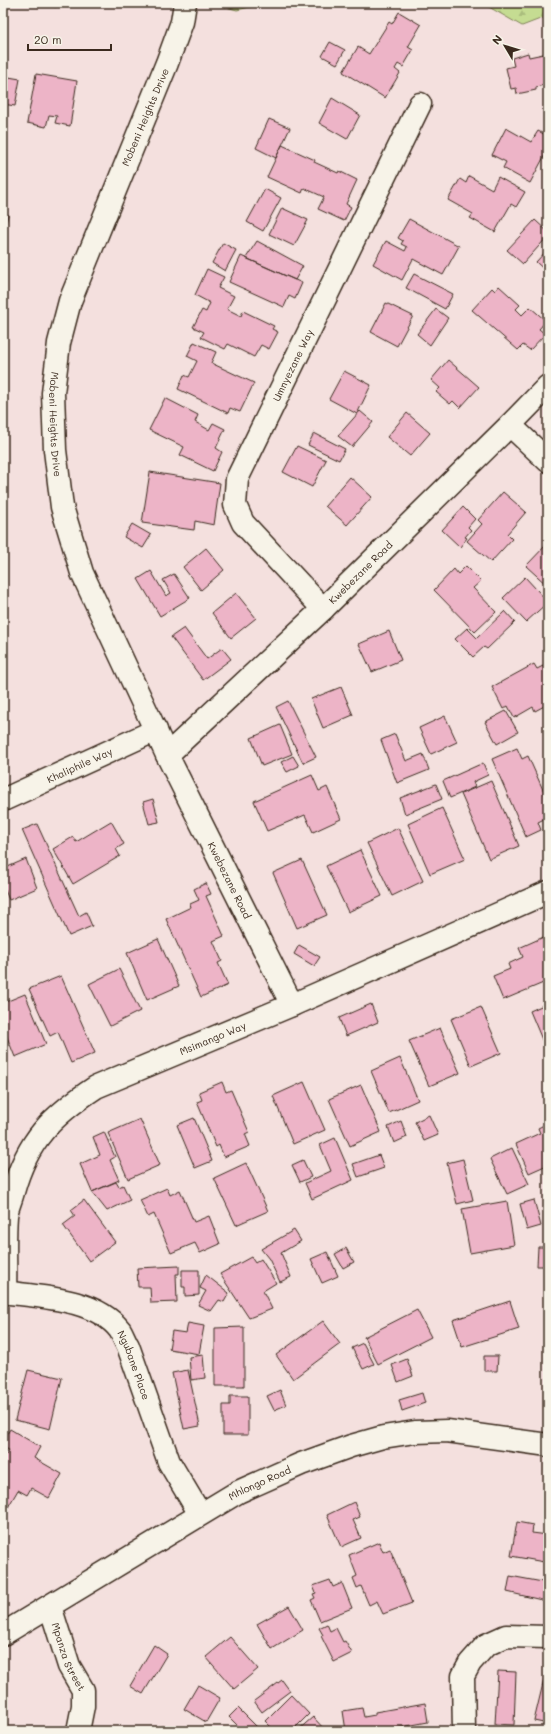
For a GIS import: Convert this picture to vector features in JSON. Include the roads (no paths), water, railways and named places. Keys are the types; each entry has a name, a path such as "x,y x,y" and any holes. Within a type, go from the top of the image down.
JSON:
{"street":[{"name":"Mobeni Heights Drive","path":"156,730 80,565 62,507 55,450 54,393 59,343 70,301 167,63 182,22 185,3"},
{"name":"Umnyezane Way","path":"323,609 243,523 235,505 237,479 420,104"},
{"name":"Kwebezane Road","path":"167,755 323,609 548,386"},
{"path":"510,425 548,461"},
{"name":"Kwebezane Road","path":"156,730 167,755 292,1005"},
{"name":"Khaliphile Way","path":"3,800 156,730"},
{"name":"Msimango Way","path":"4,1292 6,1215 16,1179 28,1151 46,1127 68,1105 96,1087 292,1005 548,892"},
{"name":"Ngubane Place","path":"4,1292 75,1303 95,1309 108,1318 120,1330 128,1346 169,1462 200,1514"},
{"name":"Mhlongo Road","path":"3,1634 238,1492 301,1464 350,1446 383,1437 415,1432 447,1431 548,1445"},
{"name":"Mpanza Street","path":"50,1606 69,1666 83,1690 83,1706 78,1731"},
{"path":"464,1731 463,1676 470,1663 486,1645 506,1636 548,1637"}]}
